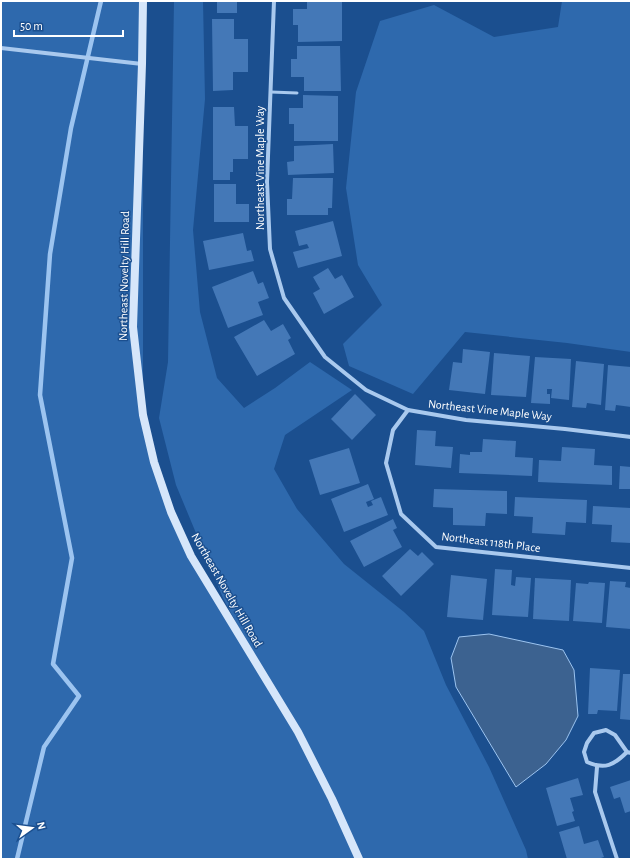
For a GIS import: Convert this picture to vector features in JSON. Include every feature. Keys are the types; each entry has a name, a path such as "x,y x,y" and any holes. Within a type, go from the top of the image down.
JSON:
{"main road":[{"name":"Northeast Novelty Hill Road","path":"142,1 142,64 133,328 143,415 154,462 171,512 191,556 298,732 332,799 359,859"}],"street":[{"name":"Northeast Vine Maple Way","path":"274,1 267,182 270,249 284,298 325,357 366,390 408,410 466,420 631,437"},
{"path":"1,48 142,64"},
{"name":"Northeast 118th Place","path":"408,410 393,430 386,463 401,514 436,547 631,568"},
{"path":"606,730 615,735 629,752 606,766 597,767 587,762 584,752 587,743 594,733 606,730"},
{"path":"597,767 595,792 616,859"}],"lane":[{"path":"271,92 297,93"}],"shaded area":[{"path":"1,1 143,1 143,415 154,462 191,556 268,683 223,598 176,485 159,418 168,362 174,1 203,1 205,99 193,230 200,312 217,378 244,408 275,388 310,362 352,390 285,435 274,469 297,509 344,564 404,612 424,631 446,685 489,767 526,850 528,859 1,859"},
{"path":"562,1 631,1 631,352 567,343 465,332 413,394 349,366 343,344 382,305 358,265 346,188 356,92 380,21 434,5 494,37 558,27"},
{"path":"489,634 563,650 574,670 578,716 566,740 546,764 516,787 456,687 451,658 459,637"}],"building":[{"path":"217,1 237,1 237,13 217,13"},
{"path":"307,1 342,1 342,41 298,42 298,25 293,25 293,9 307,9"},
{"path":"212,19 234,19 234,39 248,39 248,72 233,72 233,90 213,91"},
{"path":"297,46 340,46 341,91 304,91 304,77 291,77 291,59 297,59"},
{"path":"303,95 338,96 338,141 294,141 294,124 289,124 289,108 303,108"},
{"path":"213,107 234,107 235,126 248,126 248,159 233,159 233,172 230,172 230,180 213,180"},
{"path":"333,144 334,173 288,175 287,162 294,161 294,146"},
{"path":"293,178 333,178 332,208 328,208 328,215 287,215 287,199 292,199"},
{"path":"214,184 236,184 236,204 249,204 249,222 214,222"},
{"path":"333,221 342,256 298,268 293,252 309,248 307,244 299,246 295,231"},
{"path":"243,233 247,251 251,250 254,261 209,270 203,241"},
{"path":"328,268 335,279 342,275 354,297 324,314 313,293 320,289 313,277"},
{"path":"253,271 258,284 263,282 269,298 258,302 263,315 228,328 212,287"},
{"path":"264,320 271,331 283,324 291,338 288,340 295,354 257,376 234,337"},
{"path":"463,349 490,352 485,394 449,390 453,362 462,363"},
{"path":"494,353 530,356 526,397 491,395"},
{"path":"535,357 571,359 569,400 551,398 552,389 547,389 547,394 550,394 550,404 531,403"},
{"path":"576,361 604,364 601,405 587,403 586,408 572,407"},
{"path":"608,365 631,367 631,407 616,405 615,411 605,410"},
{"path":"355,394 376,415 352,440 331,419"},
{"path":"417,430 436,431 435,446 453,447 451,468 415,465"},
{"path":"483,439 516,441 515,457 533,458 532,476 459,473 460,454 470,455 470,452 482,452"},
{"path":"562,447 595,449 594,465 612,466 612,485 538,482 539,460 561,461"},
{"path":"349,448 360,483 320,495 309,460"},
{"path":"620,466 631,467 631,489 619,489"},
{"path":"368,484 374,499 366,502 368,507 373,505 371,501 381,497 388,515 344,532 331,499"},
{"path":"434,489 507,491 507,514 486,513 485,526 453,525 453,508 433,507"},
{"path":"515,497 587,500 586,523 566,522 565,535 532,533 533,517 514,516"},
{"path":"593,506 631,508 631,543 611,542 612,525 592,524"},
{"path":"393,519 397,528 393,530 402,547 364,567 350,541"},
{"path":"410,549 418,556 422,552 434,564 401,596 382,576"},
{"path":"495,569 512,570 511,585 515,586 516,577 531,578 528,617 492,615"},
{"path":"451,575 487,579 483,620 447,617"},
{"path":"535,578 571,580 569,621 533,619"},
{"path":"610,581 626,582 625,587 631,588 631,629 606,627"},
{"path":"589,582 605,583 602,623 573,621 576,583 588,584"},
{"path":"590,668 620,670 617,711 598,710 597,714 588,714"},
{"path":"623,674 631,674 631,720 620,719"},
{"path":"578,778 583,795 570,798 575,821 557,826 546,788"},
{"path":"631,780 631,811 625,813 620,797 614,799 610,787"},
{"path":"579,826 584,844 598,840 604,857 598,859 567,859 559,832"}],"waterway":[{"path":"17,859 44,747 79,696 53,664 72,558 40,395 50,254 71,128 101,1"}]}
